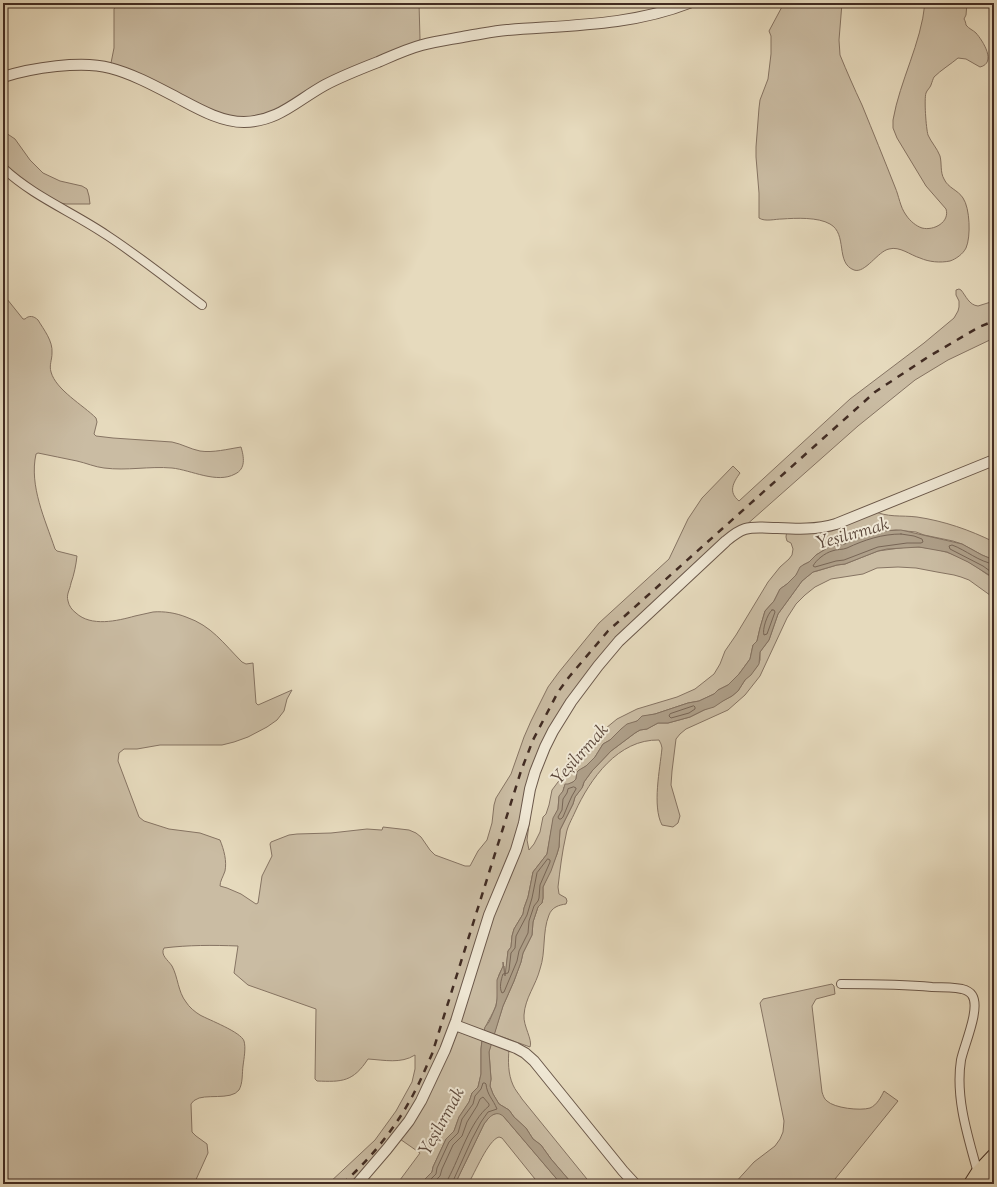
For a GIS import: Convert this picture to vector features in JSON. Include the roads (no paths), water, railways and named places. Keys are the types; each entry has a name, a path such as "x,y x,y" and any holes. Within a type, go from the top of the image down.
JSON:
{"highway":[{"path":"978,1180 994,1156"},
{"path":"978,1180 994,1174"}],"street":[{"path":"3,77 50,68 93,65 110,68 155,86 212,115 234,121 254,121 276,115 325,85 422,45 504,30 591,25 624,21 649,16 689,3"},
{"path":"3,168 34,192 108,236 202,305"},
{"path":"357,1184 388,1149 409,1121 421,1101 445,1050 459,1027 489,915 516,850 530,789 545,747 571,702 619,641 726,541 738,532 746,529 757,528 805,529 826,527 994,460"},
{"path":"841,984 909,985 963,989 971,995 975,1005 974,1014 962,1057 960,1085 961,1103 978,1180"},
{"path":"459,1027 516,1048 534,1060 635,1184"}],"water":[{"path":"901,530 962,544 994,560 994,578 968,562 947,552 919,547 878,551 845,564 813,572 802,581 778,614 769,640 760,652 759,664 751,675 745,680 738,691 714,707 690,717 668,723 658,723 635,733 611,751 592,771 575,797 560,830 559,847 551,871 543,887 542,903 538,907 533,922 532,935 523,953 514,981 503,1006 489,1052 491,1079 490,1086 499,1104 509,1110 526,1128 533,1139 541,1145 572,1184 561,1184 504,1117 495,1114 484,1124 455,1184 420,1184 432,1172 446,1139 454,1131 459,1117 469,1102 472,1093 478,1087 481,1074 482,1040 485,1027 489,1022 496,1006 497,980 503,966 503,962 505,976 508,951 511,947 514,929 523,914 533,872 547,854 553,818 558,809 559,796 563,791 565,784 573,782 576,779 577,772 595,757 603,744 610,740 627,724 637,721 642,716 655,714 699,701 728,685 739,674 750,659 753,645 757,641 765,611 774,601 780,589 796,575 800,567 829,547 845,544 882,531"}],"railway":[{"path":"342,1184 363,1164 382,1142 400,1118 417,1088 432,1054 521,771 533,740 558,692 569,677 608,631 875,392 928,357 979,327 994,321"}],"water label":[{"name":"Yeşilırmak","path":"853,535"},
{"name":"Yeşilırmak","path":"581,755"},
{"name":"Yeşilırmak","path":"443,1122"}]}
